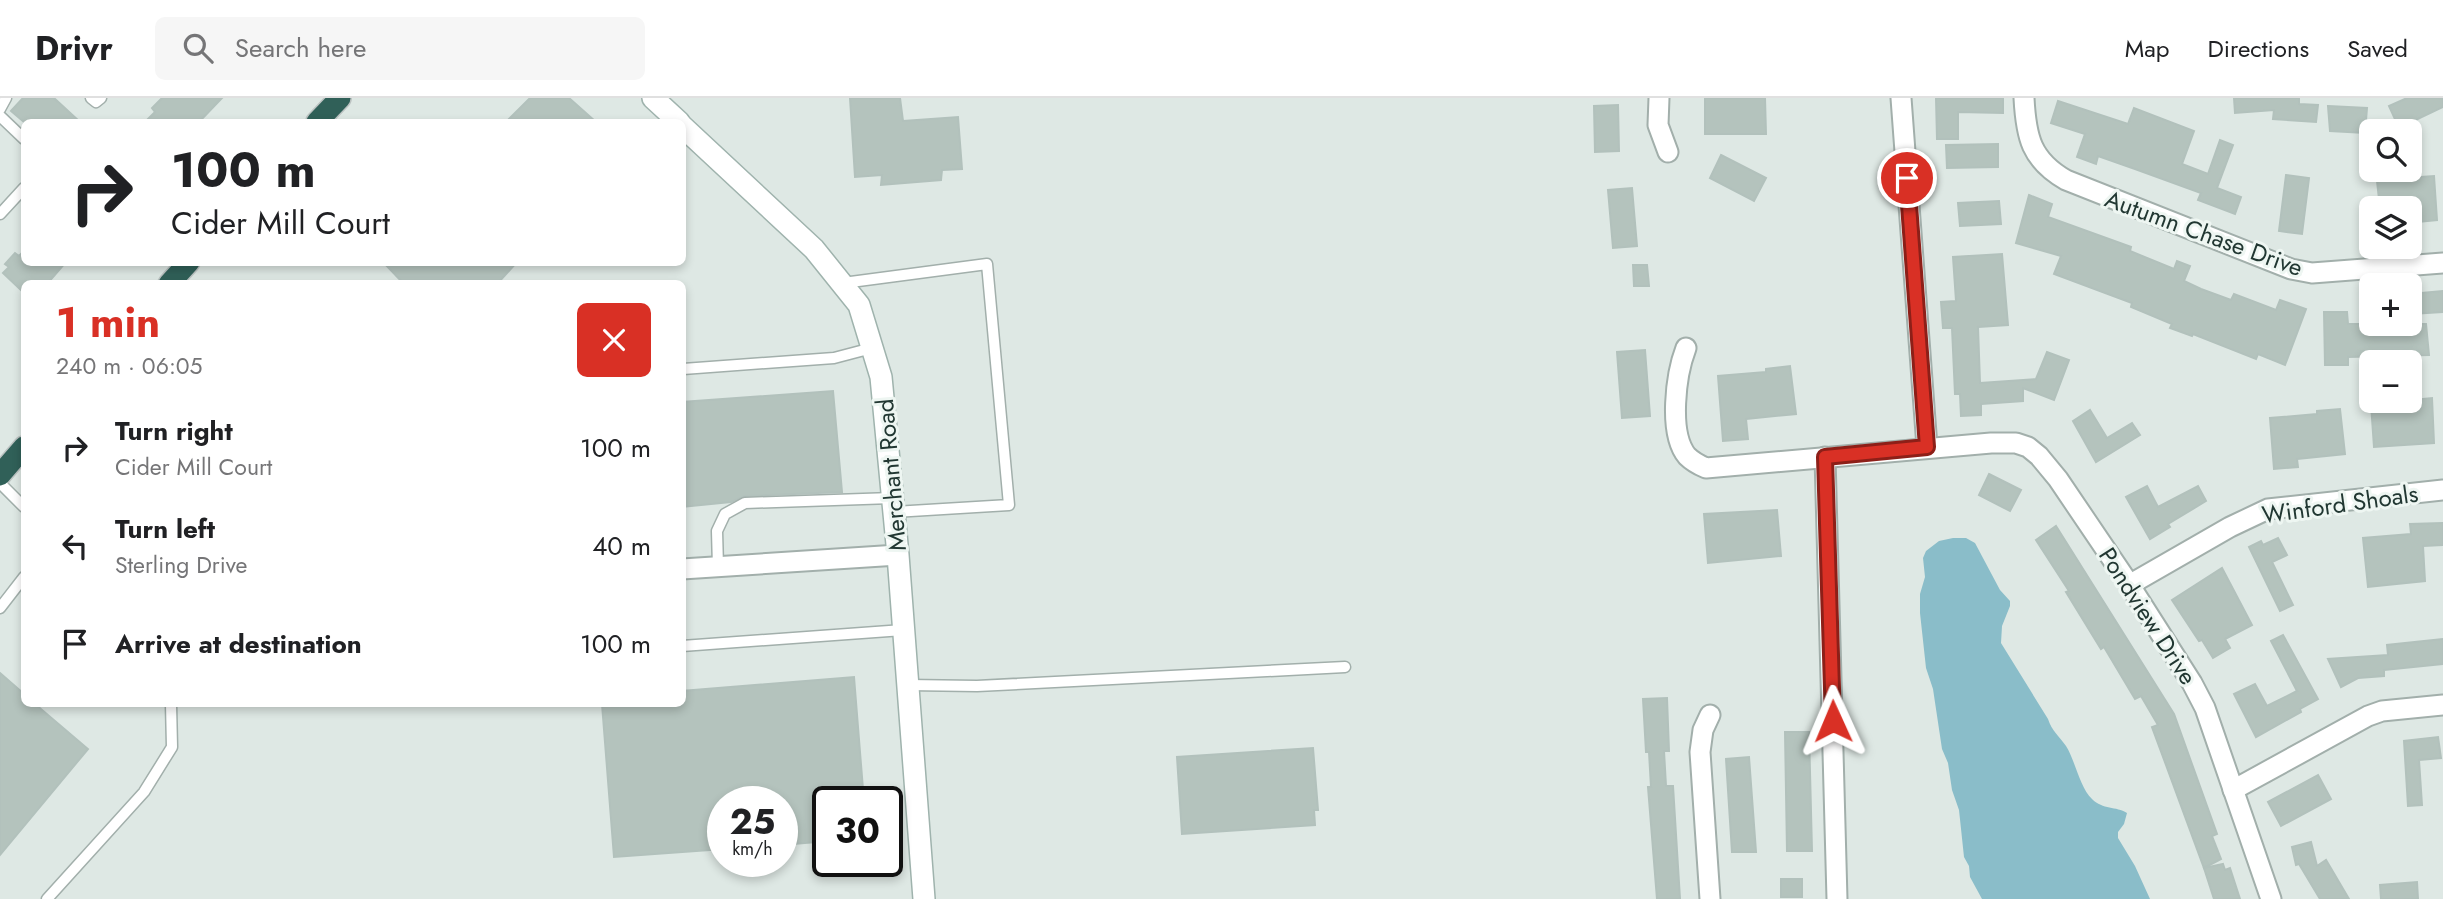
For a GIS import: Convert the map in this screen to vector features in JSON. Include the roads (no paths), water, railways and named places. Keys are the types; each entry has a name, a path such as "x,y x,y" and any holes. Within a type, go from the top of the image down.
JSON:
{"highway":[{"path":"320,119 340,98"},
{"path":"173,280 185,266"},
{"path":"0,475 21,450"}],"street":[{"name":"Merchant Road","path":"653,98 676,119"},
{"path":"1659,98 1658,125 1668,152"},
{"path":"1901,98 1927,447"},
{"name":"Autumn Chase Drive","path":"2024,98 2030,141 2049,170 2066,180 2230,246 2291,269 2312,273 2443,263"},
{"name":"Merchant Road","path":"686,129 814,249 859,305 881,377 894,505 924,899"},
{"name":"Pondview Drive","path":"1686,348 1678,374 1678,426 1681,445 1696,464 1706,468 1991,443 2016,443 2028,447 2039,456 2058,479 2129,585 2205,708 2271,899"},
{"path":"1825,457 1837,899"},
{"name":"Winford Shoals","path":"2129,585 2230,527 2268,509 2443,490"},
{"path":"686,569 898,555"},
{"path":"2233,790 2368,716 2382,711 2443,705"},
{"path":"1710,715 1703,730 1700,752 1710,899"}],"lane":[{"path":"0,109 6,98"},
{"path":"91,98 96,102 101,98"},
{"path":"0,116 21,136"},
{"path":"0,214 21,191"},
{"path":"718,567 717,531 725,514 745,503 849,499 894,505 1009,505 988,264 841,283"},
{"path":"686,369 834,358 872,348"},
{"path":"0,483 21,503"},
{"path":"0,608 21,582"},
{"path":"686,646 904,630"},
{"path":"908,685 977,686 1345,667"},
{"path":"47,899 144,792 172,747 171,707"}],"water":[{"path":"1966,538 1975,543 2000,590 2010,601 2002,626 2001,643 2066,746 2088,794 2101,805 2127,813 2118,838 2150,899 1982,899 1970,877 1969,866 1964,857 1959,810 1942,749 1933,689 1926,668 1920,613 1920,594 1925,577 1923,558 1926,551 1939,541"}]}
